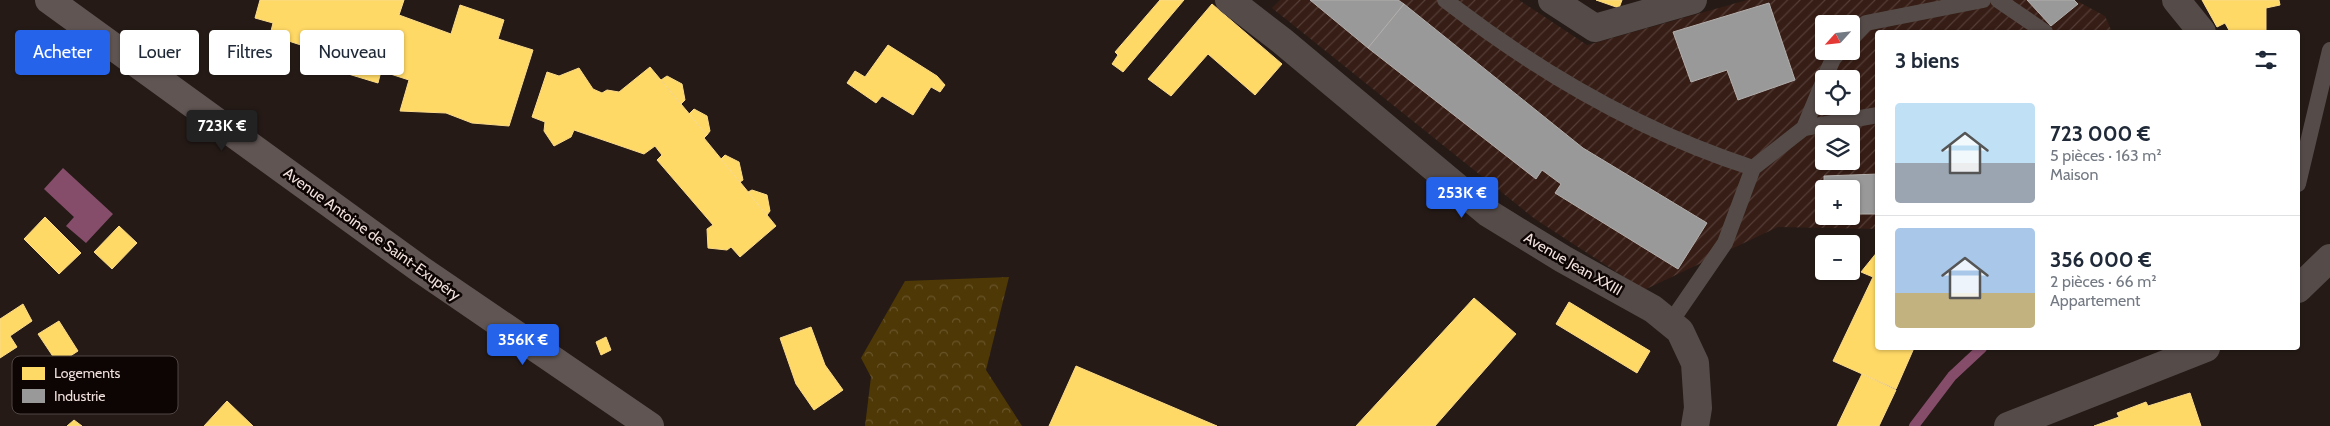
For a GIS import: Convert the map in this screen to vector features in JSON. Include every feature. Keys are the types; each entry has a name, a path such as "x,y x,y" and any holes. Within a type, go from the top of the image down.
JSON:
{"main road":[{"name":"Avenue Antoine de Saint-Exupéry","path":"49,0 435,280 650,426"}],"street":[{"path":"1552,0 1594,28 1693,0"},
{"path":"2176,0 2200,30"},
{"name":"Avenue Jean XXIII","path":"1242,4 1488,213 1563,259 1653,309 1680,331 1695,363 1698,408 1695,426"},
{"path":"2300,287 2330,258"},
{"path":"2008,426 2201,350"}],"lane":[{"path":"1445,0 1481,28 1608,109 1700,151 1753,168"},
{"path":"1860,29 1866,23 1983,0"},
{"path":"1998,0 2042,30"},
{"path":"2300,176 2330,50"},
{"path":"1804,128 1815,102"},
{"path":"1670,323 1725,243 1753,168 1804,128 1875,116"}],"shaded area":[{"path":"1280,0 1519,0 1587,45 1747,0 2075,0 2105,16 2111,30 1875,30 1875,229 1778,227 1644,290 1535,219 1272,8"},
{"path":"63,168 113,214 86,243 66,226 74,217 44,189"}],"green space":[{"path":"1009,277 986,370 1022,426 865,426 871,377 861,358 905,281"}],"building: Logements":[{"path":"260,0 404,0 399,15 451,34 460,5 504,20 498,39 533,50 509,126 472,123 446,113 400,111 409,80 394,75 404,75 404,30 300,30 300,45 290,41 290,30 271,30 273,23 255,18"},
{"path":"1160,0 1184,0 1123,72 1112,64 1118,55 1115,52"},
{"path":"1596,0 1622,0 1619,8"},
{"path":"2202,0 2279,0 2280,5 2266,8 2266,30 2229,30 2225,23 2217,27"},
{"path":"1212,4 1282,64 1255,95 1208,54 1171,96 1148,79"},
{"path":"888,45 937,76 945,85 940,92 931,87 913,115 882,96 876,103 847,83 855,71 865,77"},
{"path":"650,67 707,135 704,138 776,226 740,257 731,247 727,250 708,248 707,229 713,225 657,160 662,155 655,146 644,154 574,130 571,137 554,146 544,131 545,122 532,117 547,72 559,76 579,68 593,89 602,93 607,90 619,92"},
{"path":"352,75 380,75 378,83"},
{"path":"667,76 682,84 685,100 681,104 661,80"},
{"path":"694,109 707,116 710,131 707,135 689,114"},
{"path":"725,155 739,162 743,180 740,182 721,159"},
{"path":"752,190 767,195 770,211 767,215 748,192"},
{"path":"45,217 81,253 59,274 24,239"},
{"path":"119,226 137,243 112,269 94,252"},
{"path":"1875,255 1875,350 1913,350 1896,389 1833,361 1873,277 1861,272"},
{"path":"1474,298 1516,334 1435,426 1356,426"},
{"path":"1569,302 1650,351 1637,373 1556,324"},
{"path":"23,304 32,321 10,336 17,347 0,358 0,319"},
{"path":"59,321 78,351 70,356 53,356 38,334"},
{"path":"811,327 825,365 843,390 814,410 796,384 780,338"},
{"path":"606,337 611,350 601,355 596,342"},
{"path":"1076,366 1217,426 1049,426"},
{"path":"1862,374 1896,390 1879,426 1837,426"},
{"path":"2190,393 2201,426 2094,426 2119,417 2117,413 2146,402 2148,406"},
{"path":"227,401 253,426 204,426"},
{"path":"74,420 82,426 67,426"}],"building: Industrie":[{"path":"1310,0 1398,0 1404,4 1368,48"},
{"path":"2027,0 2074,0 2078,4 2051,26"},
{"path":"1769,3 1795,80 1738,100 1727,70 1691,82 1673,32"},
{"path":"1404,4 1583,148 1707,223 1678,269 1555,193 1561,184 1542,170 1536,179 1368,48"},
{"path":"1875,174 1875,214 1860,214 1860,180 1824,180 1824,176"}],"waterway":[{"path":"1914,426 1952,376 1980,350"}]}
